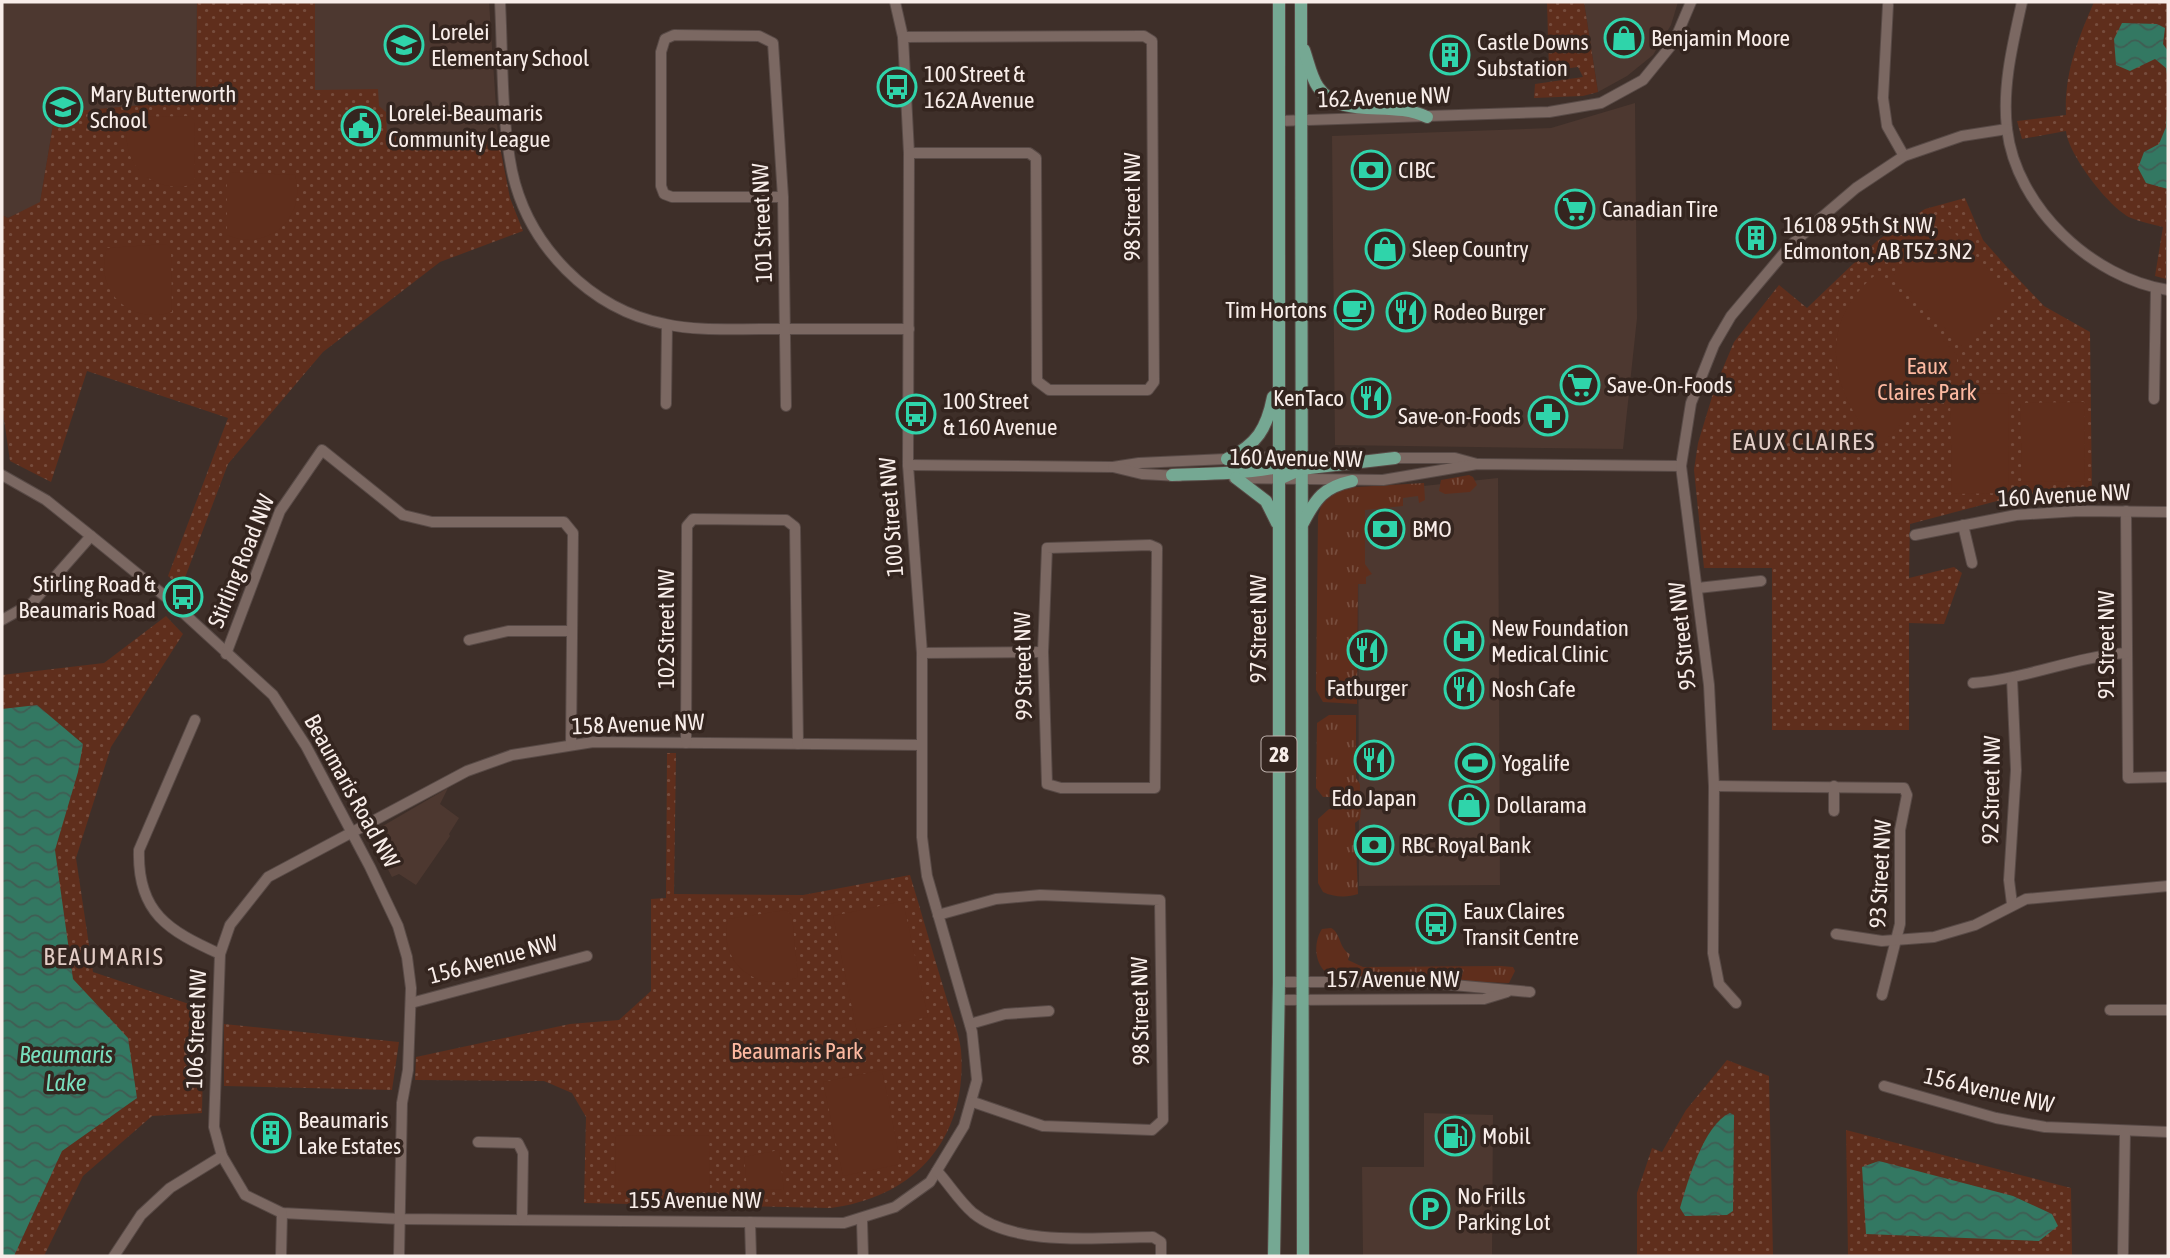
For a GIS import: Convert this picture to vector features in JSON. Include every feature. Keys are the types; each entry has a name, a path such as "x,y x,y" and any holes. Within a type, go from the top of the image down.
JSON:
{"main road":[{"name":"97 Street NW","path":"1274,1256 1279,982 1279,2"},
{"name":"97 Street NW","path":"1301,2 1303,1256"},
{"path":"1300,41 1318,87 1336,103 1356,108 1398,107 1427,117"},
{"path":"1227,459 1249,448 1265,428 1279,362"},
{"path":"1172,475 1279,468 1298,462 1301,468 1395,458"},
{"path":"1236,478 1266,500 1279,527"},
{"path":"1301,526 1313,502 1324,490 1352,481"}],"street":[{"path":"500,2 509,142 516,184 530,221 546,247 565,270 599,298 629,313 667,325 909,329"},
{"name":"100 Street NW","path":"895,2 903,37 909,153 908,465 922,653 922,837 927,876 970,1024 977,1080 973,1102 964,1126 937,1171"},
{"name":"162 Avenue NW","path":"1279,121 1549,111 1601,103 1643,80 1674,42 1691,2"},
{"path":"2022,2 2009,66 2007,129 2018,169 2037,204 2056,227 2084,252 2122,276 2162,289 2154,399"},
{"path":"1888,5 1883,98 1887,127 1904,156 1962,136 2007,129"},
{"name":"101 Street NW","path":"783,197 672,197 664,194 661,187 660,51 664,39 674,36 745,36 771,40 775,49 783,197 786,406"},
{"name":"98 Street NW","path":"903,37 1143,36 1152,41 1154,382 1148,390 1049,390 1037,381 1036,158 1029,153 909,153"},
{"name":"95 Street NW","path":"1736,1003 1719,984 1713,953 1714,786 1709,685 1681,466 1691,403 1714,345 1731,316 1761,278 1790,246 1856,188 1904,156"},
{"path":"666,404 667,325"},
{"name":"Stirling Road NW","path":"226,654 280,511 322,450 403,515 432,522 564,522 573,533 571,746"},
{"name":"160 Avenue NW","path":"1395,458 1455,458 1477,464"},
{"name":"160 Avenue NW","path":"908,465 1113,467 1139,463 1227,459 1279,468 1301,468 1352,481 1430,474 1477,464 1681,466"},
{"name":"160 Avenue NW","path":"1113,467 1142,474 1236,478 1279,468"},
{"name":"Beaumaris Road NW","path":"2,475 46,500 166,597 273,695 306,746 351,831 398,926 407,957 411,1003 408,1070 402,1103 399,1256"},
{"name":"91 Street NW","path":"2126,511 2128,778 2168,777"},
{"name":"160 Avenue NW","path":"1915,535 2016,515 2168,512"},
{"name":"102 Street NW","path":"686,743 687,526 694,519 786,520 795,527 798,744"},
{"path":"1963,525 1972,563"},
{"path":"2,620 32,603 90,536"},
{"name":"99 Street NW","path":"1150,545 1157,548 1155,788 1061,788 1047,784 1043,652 1047,548 1150,545"},
{"path":"1698,588 1761,581"},
{"path":"469,640 508,631 571,631"},
{"path":"922,653 1043,652"},
{"path":"1973,682 2012,678 2067,661 2126,653"},
{"name":"92 Street NW","path":"2012,678 2016,771 2010,880 2012,904"},
{"name":"106 Street NW","path":"195,720 139,850 139,867 146,900 160,920 180,936 220,954 214,1127 222,1156"},
{"name":"158 Avenue NW","path":"220,954 230,925 268,877 467,771 512,755 593,742 921,745"},
{"path":"1714,786 1834,786 1834,811"},
{"name":"93 Street NW","path":"1834,786 1897,786 1904,788 1906,795 1900,830 1900,924 1882,995"},
{"path":"1836,933 1897,942 1957,932 2012,904 2044,895 2071,896 2168,886"},
{"name":"98 Street NW","path":"938,915 996,899 1040,895 1160,900 1163,1120 1152,1130 1042,1126 973,1102"},
{"path":"1975,925 1983,936"},
{"name":"156 Avenue NW","path":"411,1003 587,956"},
{"name":"157 Avenue NW","path":"1279,982 1485,985 1507,992"},
{"name":"157 Avenue NW","path":"1278,1000 1484,999 1507,992 1530,992"},
{"path":"2110,1010 2168,1010"},
{"path":"970,1024 1005,1014 1049,1011"},
{"name":"156 Avenue NW","path":"1884,1086 1996,1118 2045,1127 2168,1132"},
{"path":"2123,1253 2125,1132"},
{"path":"478,1142 518,1143 523,1153 522,1219"},
{"path":"114,1256 150,1206 170,1188 222,1156"},
{"name":"155 Avenue NW","path":"222,1156 245,1195 282,1213 400,1219 844,1223 862,1220 914,1196 937,1171"},
{"path":"937,1171 973,1213 1003,1230 1048,1237 1153,1237 1161,1242 1161,1256"},
{"path":"281,1256 282,1213"},
{"path":"862,1220 863,1256"},
{"path":"750,1222 751,1256"}],"shaded area":[{"name":"Mary Butterworth School","path":"2,2 197,2 196,101 55,113 40,203 8,218 2,215"},
{"name":"Lorelei Elementary School","path":"315,2 489,2 498,137 386,136 386,112 315,90"},
{"path":"1584,2 1678,2 1671,25 1653,55 1627,76 1598,92"},
{"path":"1635,103 1637,318 1623,449 1335,445 1332,136 1551,128"},
{"path":"1498,478 1500,885 1359,886 1358,493"},
{"path":"448,788 440,804 459,818 450,836 416,885 399,874 392,877 369,834"},
{"path":"1424,1113 1493,1115 1492,1256 1363,1256 1362,1167 1424,1167"}],"green space":[{"path":"197,2 315,2 315,90 378,89 379,106 386,112 387,136 498,137 510,198 523,231 440,262 323,352 228,464 181,588 168,576 228,418 87,371 51,482 10,461 2,406 2,215 8,218 40,202 55,113 196,100"},
{"path":"1547,2 1584,2 1598,92 1583,96 1534,98 1535,84 1583,77 1578,67 1549,71"},
{"path":"2094,2 2168,2 2166,279 2155,276 2163,227 2131,218 2112,203 2082,166 2068,141 2066,131 2022,139 2017,121 2066,115 2070,71"},
{"path":"190,116 195,121 194,184 178,187 151,180 132,160 127,132 131,117"},
{"path":"232,172 295,175 295,205 281,228 257,239 227,235 227,177"},
{"name":"Eaux Claires Park","path":"1965,198 1983,240 2006,266 2044,306 2090,332 2092,496 1997,501 1910,524 1909,578 1954,567 1962,573 1944,624 1909,623 1909,730 1772,730 1772,568 1704,568 1694,470 1698,443 1715,387 1734,342 1779,285 1807,308 1878,240 1925,209"},
{"path":"1947,225 2014,297 1962,346 1894,274"},
{"path":"166,244 171,249 172,312 142,314 129,309 110,290 105,278 107,248"},
{"path":"1878,273 1957,355 1957,364 1879,447 1849,404 1840,381 1836,358 1837,336 1844,314 1858,293"},
{"path":"2008,393 2009,493 1952,494 1950,394"},
{"path":"2084,402 2085,481 2022,482 2020,403"},
{"path":"1469,475 1477,485 1470,492 1445,494 1439,491 1441,480"},
{"path":"1424,483 1425,500 1419,503 1418,496 1403,498 1403,506 1365,510 1365,564 1372,574 1366,577 1366,584 1358,584 1357,704 1323,702 1316,690 1318,516 1324,497 1340,488"},
{"path":"166,616 183,634 111,747 76,858 93,972 204,1009 202,1113 152,1116 83,1176 44,1256 2,1256 2,675 104,663"},
{"path":"1329,715 1356,715 1356,778 1360,784 1360,797 1323,797 1316,788 1317,723"},
{"name":"Beaumaris Park","path":"667,753 676,753 674,894 803,895 910,875 958,1036 961,1082 955,1110 945,1136 930,1158 911,1177 887,1191 860,1202 830,1208 584,1203 586,1117 572,1093 544,1081 415,1080 416,1057 570,1024 619,1020 651,991 651,899 666,898"},
{"path":"1329,809 1361,809 1360,819 1355,823 1358,894 1331,895 1323,892 1318,883 1318,819"},
{"path":"903,901 928,1017 857,1032 833,916"},
{"path":"786,910 792,915 798,977 769,982 755,978 735,961 729,949 726,935 728,919"},
{"path":"1331,928 1350,954 1348,960 1363,967 1501,966 1513,967 1515,971 1509,983 1332,976 1322,968 1316,949 1322,929"},
{"path":"224,1024 399,1042 392,1090 224,1086"},
{"path":"1727,1060 1769,1076 1773,1255 1637,1256 1637,1193 1652,1148 1662,1152 1686,1110"},
{"path":"882,1070 901,1164 843,1176 823,1082"},
{"path":"1846,1130 2071,1188 2072,1256 1848,1256"},
{"path":"709,1135 710,1191 616,1192 615,1136"},
{"path":"779,1150 784,1190 747,1189 744,1157"}],"water":[{"path":"2122,23 2157,24 2165,28 2163,44 2168,51 2168,81 2166,68 2155,59 2130,71 2116,65 2114,39"},
{"path":"2168,94 2168,189 2146,183 2138,168 2144,152 2159,144 2166,127"},
{"name":"Beaumaris Lake","path":"37,705 83,744 78,772 55,850 73,979 128,1038 137,1098 62,1151 14,1256 2,1256 2,709"},
{"path":"1730,1113 1734,1115 1733,1211 1727,1215 1685,1216 1680,1208 1698,1155 1712,1129"},
{"path":"1879,1161 2013,1196 2052,1214 2058,1226 2039,1241 1866,1234 1862,1167"}],"place":[{"name":"Benjamin Moore","path":"1624,38"},
{"name":"Lorelei Elementary School","path":"404,45"},
{"name":"Castle Downs Substation","path":"1450,55"},
{"name":"100 Street & 162A Avenue","path":"897,87"},
{"name":"Mary Butterworth School","path":"63,107"},
{"name":"Lorelei-Beaumaris Community League","path":"361,126"},
{"name":"CIBC","path":"1371,170"},
{"name":"Canadian Tire","path":"1575,209"},
{"name":"16108 95th St NW, Edmonton, AB T5Z 3N2","path":"1756,238"},
{"name":"Sleep Country","path":"1385,249"},
{"name":"Tim Hortons","path":"1354,310"},
{"name":"Rodeo Burger","path":"1406,312"},
{"name":"Save-On-Foods","path":"1580,385"},
{"name":"KenTaco","path":"1371,398"},
{"name":"100 Street & 160 Avenue","path":"916,414"},
{"name":"Save-on-Foods","path":"1548,416"},
{"name":"BMO","path":"1385,529"},
{"name":"Stirling Road & Beaumaris Road","path":"183,597"},
{"name":"New Foundation Medical Clinic","path":"1464,641"},
{"name":"Fatburger","path":"1367,650"},
{"name":"Nosh Cafe","path":"1464,689"},
{"name":"Edo Japan","path":"1374,760"},
{"name":"Yogalife","path":"1475,763"},
{"name":"Dollarama","path":"1469,805"},
{"name":"RBC Royal Bank","path":"1374,845"},
{"name":"Eaux Claires Transit Centre","path":"1436,924"},
{"name":"Beaumaris Lake Estates","path":"271,1133"},
{"name":"Mobil","path":"1455,1136"},
{"name":"No Frills Parking Lot","path":"1430,1209"}],"district":[{"name":"EAUX CLAIRES","path":"1804,441"},
{"name":"BEAUMARIS","path":"104,956"}]}
